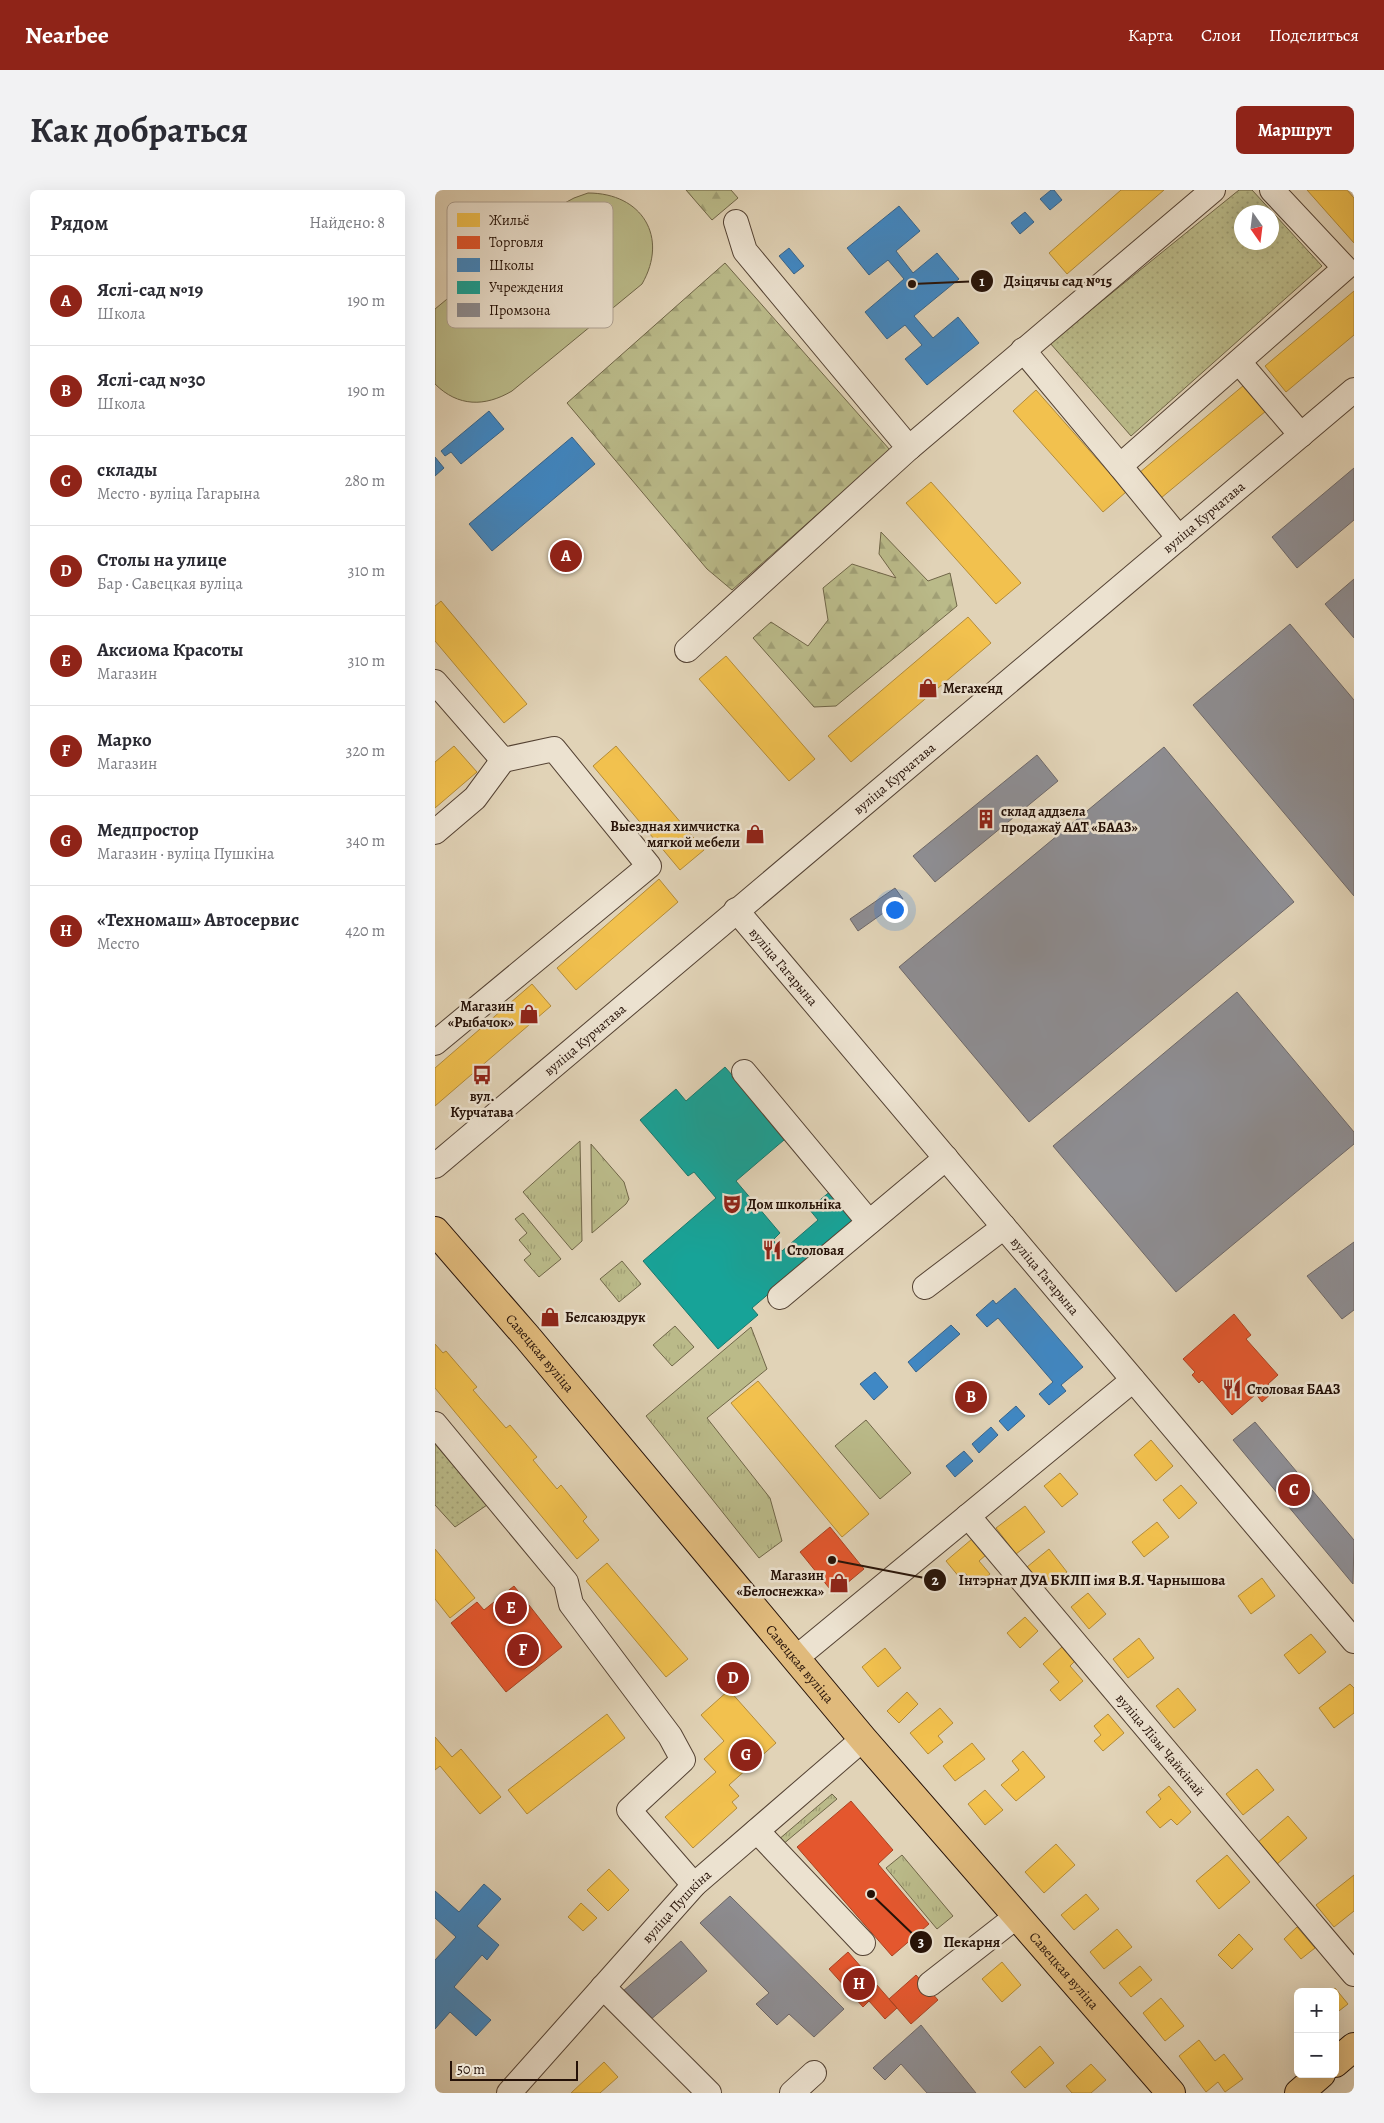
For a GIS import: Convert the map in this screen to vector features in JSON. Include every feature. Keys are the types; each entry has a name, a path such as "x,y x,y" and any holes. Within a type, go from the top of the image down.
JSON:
{"main road":[{"name":"Савецкая вуліца","path":"435,1231 528,1338 863,1739 1171,2093"},
{"path":"1339,2060 1354,2047"},
{"path":"1299,2093 1316,2078"}],"street":[{"path":"687,650 909,448 1213,190"},
{"path":"1120,466 1345,268 1272,190"},
{"path":"736,222 745,251 909,448"},
{"path":"1023,350 1179,538"},
{"path":"1239,362 1301,435"},
{"name":"вуліца Курчатава","path":"435,1166 1354,390"},
{"path":"435,682 503,760"},
{"path":"435,832 475,798 503,760 555,749 649,866 435,1043"},
{"name":"вуліца Гагарына","path":"736,910 1354,1640"},
{"path":"744,1072 869,1222"},
{"path":"780,1297 946,1158"},
{"path":"925,1287 1004,1227"},
{"path":"796,1658 1133,1380"},
{"path":"435,1424 566,1582 571,1604 670,1736 683,1760 629,1810 694,1884"},
{"name":"вуліца Лізы Чайкінай","path":"968,1516 1354,1974"},
{"name":"вуліца Пушкіна","path":"509,2093 694,1884 863,1739"},
{"path":"757,1831 863,1943"},
{"path":"929,1984 1017,1916"},
{"path":"603,1987 709,2093"},
{"path":"791,2093 814,2073"}],"green space":[{"path":"686,190 731,190 738,198 712,220"},
{"path":"1239,190 1252,190 1266,205 1234,205 1234,250 1279,250 1279,219 1322,266 1131,436 1050,343"},
{"path":"588,193 607,195 623,201 636,209 645,221 651,235 653,250 650,267 642,284 613,308 613,202 567,202"},
{"path":"725,263 890,450 732,590 707,569 567,403"},
{"path":"447,299 447,328 589,328 512,391 492,400 482,402 462,401 444,392 435,384 435,309"},
{"path":"881,532 928,581 950,573 957,606 836,706 814,707 753,638 771,622 808,646 828,620 823,588 852,564 896,578 879,554"},
{"path":"580,1141 582,1241 572,1250 523,1192"},
{"path":"591,1144 624,1182 629,1199 626,1204 592,1233"},
{"path":"523,1213 561,1259 539,1277 524,1260 531,1254 519,1240 527,1233 515,1219"},
{"path":"622,1261 641,1284 619,1302 600,1279"},
{"path":"675,1326 694,1347 672,1366 653,1345"},
{"path":"751,1327 767,1369 707,1418 770,1498 782,1541 759,1558 646,1416"},
{"path":"866,1420 911,1473 880,1499 835,1446"},
{"path":"435,1444 487,1505 455,1527 435,1505"},
{"path":"832,1794 837,1799 782,1845 778,1840"},
{"path":"902,1855 953,1916 937,1929 886,1868"}],"building: Жильё":[{"path":"1121,190 1164,190 1067,274 1049,253"},
{"path":"1307,190 1347,190 1354,198 1354,243"},
{"path":"1354,291 1354,335 1286,392 1265,366"},
{"path":"1244,385 1266,411 1161,498 1139,473"},
{"path":"1036,390 1126,492 1103,512 1013,411"},
{"path":"931,482 1021,583 996,604 906,503"},
{"path":"441,601 527,704 504,723 435,641 435,606"},
{"path":"968,617 991,643 851,762 828,736"},
{"path":"726,656 815,759 789,781 699,679"},
{"path":"454,746 477,772 435,808 435,762"},
{"path":"616,746 704,850 680,870 593,766"},
{"path":"659,879 678,902 576,990 557,968"},
{"path":"532,984 551,1006 435,1106 435,1068"},
{"path":"435,1344 443,1353 446,1351 477,1387 473,1390 506,1428 510,1425 537,1457 533,1460 557,1489 561,1485 587,1517 583,1521 599,1540 577,1559 435,1388"},
{"path":"758,1381 869,1514 842,1537 731,1403"},
{"path":"1151,1440 1173,1466 1156,1481 1134,1455"},
{"path":"1060,1473 1078,1494 1062,1507 1044,1486"},
{"path":"1181,1485 1197,1503 1179,1519 1163,1500"},
{"path":"1025,1506 1045,1532 1016,1554 996,1528"},
{"path":"1157,1522 1169,1537 1144,1557 1132,1542"},
{"path":"972,1539 986,1555 979,1561 990,1574 976,1586 965,1573 960,1578 946,1561"},
{"path":"435,1549 475,1598 450,1618 435,1599"},
{"path":"1049,1549 1067,1572 1044,1589 1027,1567"},
{"path":"607,1563 688,1659 666,1677 586,1581"},
{"path":"1262,1578 1275,1596 1251,1614 1238,1596"},
{"path":"1088,1593 1106,1614 1089,1629 1071,1607"},
{"path":"1025,1617 1038,1631 1020,1648 1007,1633"},
{"path":"1311,1634 1326,1652 1299,1674 1284,1655"},
{"path":"1139,1638 1154,1658 1128,1678 1113,1659"},
{"path":"1062,1647 1075,1661 1070,1666 1083,1681 1060,1701 1050,1690 1059,1682 1043,1664"},
{"path":"885,1648 901,1668 878,1687 862,1667"},
{"path":"1350,1684 1354,1688 1354,1713 1334,1728 1319,1708"},
{"path":"1178,1688 1196,1710 1174,1728 1156,1706"},
{"path":"729,1690 776,1743 729,1785 739,1796 732,1802 737,1808 693,1848 665,1817 716,1772 704,1759 724,1741 701,1715"},
{"path":"907,1692 918,1704 899,1723 887,1711"},
{"path":"940,1708 953,1723 938,1736 943,1742 928,1754 910,1733"},
{"path":"607,1714 625,1738 527,1814 508,1790"},
{"path":"1108,1714 1124,1733 1103,1751 1094,1741 1101,1735 1094,1726"},
{"path":"435,1737 452,1757 461,1749 501,1797 480,1814 440,1766 435,1770"},
{"path":"972,1743 985,1759 955,1781 943,1766"},
{"path":"1023,1751 1045,1777 1016,1801 1001,1785 1019,1770 1012,1761"},
{"path":"1257,1769 1274,1790 1243,1815 1226,1794"},
{"path":"1169,1786 1191,1812 1177,1825 1171,1819 1160,1828 1146,1812 1161,1799 1158,1795"},
{"path":"985,1790 1003,1810 985,1825 968,1804"},
{"path":"1288,1816 1307,1838 1276,1865 1257,1843"},
{"path":"1056,1844 1075,1865 1044,1893 1025,1872"},
{"path":"1227,1855 1250,1882 1219,1909 1196,1881"},
{"path":"609,1869 629,1890 608,1911 587,1890"},
{"path":"1354,1875 1354,1911 1334,1927 1316,1905"},
{"path":"1086,1894 1099,1909 1074,1930 1061,1915"},
{"path":"581,1903 597,1918 583,1931 568,1917"},
{"path":"1297,1927 1315,1948 1301,1959 1284,1939"},
{"path":"1117,1929 1132,1947 1104,1969 1090,1952"},
{"path":"1239,1934 1253,1949 1232,1969 1218,1955"},
{"path":"1002,1962 1021,1985 1002,2002 982,1979"},
{"path":"1140,1966 1152,1980 1131,1997 1119,1983"},
{"path":"1339,1993 1348,2004 1339,2011"},
{"path":"1161,1998 1184,2026 1165,2041 1143,2013"},
{"path":"1199,2040 1215,2061 1224,2054 1243,2079 1225,2092 1218,2082 1206,2092 1179,2056"},
{"path":"1040,2046 1054,2063 1025,2088 1011,2072"},
{"path":"604,2062 618,2077 600,2093 571,2093"},
{"path":"1091,2064 1106,2080 1091,2093 1072,2093 1066,2086"}],"building: Торговля":[{"path":"1234,1314 1251,1335 1246,1339 1278,1375 1268,1384 1274,1391 1262,1402 1256,1394 1232,1415 1202,1380 1199,1383 1192,1375 1195,1372 1183,1359"},
{"path":"830,1527 864,1569 834,1594 800,1552"},
{"path":"514,1586 562,1647 506,1692 451,1623 477,1602 484,1610"},
{"path":"851,1801 893,1850 878,1864 929,1924 892,1956 797,1847"},
{"path":"848,1952 897,2008 885,2019 869,2001 863,2007 829,1969"},
{"path":"916,1975 938,2000 911,2024 889,1999"}],"building: Школы":[{"path":"1051,190 1054,190 1062,200 1050,210 1040,199"},
{"path":"899,206 920,231 896,251 913,273 937,253 959,279 914,316 933,338 958,317 979,343 927,385 905,359 922,345 905,325 887,339 865,312 904,279 888,260 869,275 847,248"},
{"path":"1025,212 1034,222 1020,234 1011,223"},
{"path":"789,248 804,266 794,274 779,256"},
{"path":"489,411 504,429 461,464 451,452 445,456 441,451"},
{"path":"572,437 595,464 492,551 469,524"},
{"path":"435,457 444,468 435,476"},
{"path":"1015,1288 1083,1367 1061,1385 1066,1391 1049,1405 1039,1394 1053,1382 998,1318 987,1327 976,1315 993,1300 996,1304"},
{"path":"951,1325 960,1334 916,1372 908,1362"},
{"path":"875,1372 888,1387 874,1400 860,1384"},
{"path":"1016,1406 1025,1416 1008,1431 999,1421"},
{"path":"991,1427 998,1435 979,1453 972,1444"},
{"path":"964,1451 973,1461 955,1477 946,1466"},
{"path":"484,1884 501,1899 477,1926 499,1945 487,1960 482,1955 454,1987 491,2020 476,2036 450,2012 435,2029 435,1960 456,1937 435,1918 435,1891 459,1912"}],"building: Учреждения":[{"name":"Дом школьніка","path":"725,1067 777,1126 791,1134 736,1181 780,1233 773,1240 782,1251 818,1220 809,1209 832,1190 860,1223 819,1251 752,1308 758,1315 718,1349 643,1261 716,1198 694,1172 688,1176 640,1120 676,1089 686,1101"}],"building: Промзона":[{"path":"1354,468 1354,520 1297,568 1272,537"},
{"path":"1354,579 1354,638 1325,604"},
{"path":"1290,624 1354,700 1354,896 1193,705"},
{"path":"1164,747 1294,902 1029,1122 899,967"},
{"name":"склад аддзела продажаў ААТ «БААЗ»","path":"1037,755 1058,781 935,882 913,856"},
{"path":"895,888 903,899 858,931 850,919"},
{"path":"1237,992 1354,1132 1354,1144 1176,1292 1053,1146"},
{"path":"1354,1242 1354,1310 1342,1319 1307,1276"},
{"path":"1255,1422 1354,1540 1353,1584 1233,1440"},
{"path":"730,1896 844,2009 814,2037 789,2014 777,2025 756,2004 769,1993 700,1923"},
{"path":"681,1941 707,1971 649,2021 623,1991"},
{"path":"921,2025 976,2093 927,2093 901,2064 885,2080 873,2068"}],"place":[{"name":"Дзіцячы сад №15","path":"912,284"},
{"name":"Яслі-сад №19","path":"566,556"},
{"name":"Мегахенд","path":"928,688"},
{"name":"склад аддзела продажаў ААТ «БААЗ»","path":"986,819"},
{"name":"Выездная химчистка мягкой мебели","path":"755,834"},
{"name":"Магазин «Рыбачок»","path":"529,1014"},
{"name":"вул. Курчатава","path":"482,1075"},
{"name":"Дом школьніка","path":"732,1204"},
{"name":"Столовая","path":"772,1250"},
{"name":"Белсаюздрук","path":"550,1317"},
{"name":"Столовая БААЗ","path":"1232,1389"},
{"name":"Яслі-сад №30","path":"971,1397"},
{"name":"склады","path":"1294,1490"},
{"name":"Інтэрнат ДУА БКЛП імя В.Я. Чарнышова","path":"832,1560"},
{"name":"Магазин «Белоснежка»","path":"839,1583"},
{"name":"Аксиома Красоты","path":"511,1608"},
{"name":"Марко","path":"523,1650"},
{"name":"Столы на улице","path":"733,1678"},
{"name":"Медпростор","path":"746,1755"},
{"name":"Пекарня","path":"871,1894"},
{"name":"«Техномаш» Автосервис","path":"859,1984"}]}
